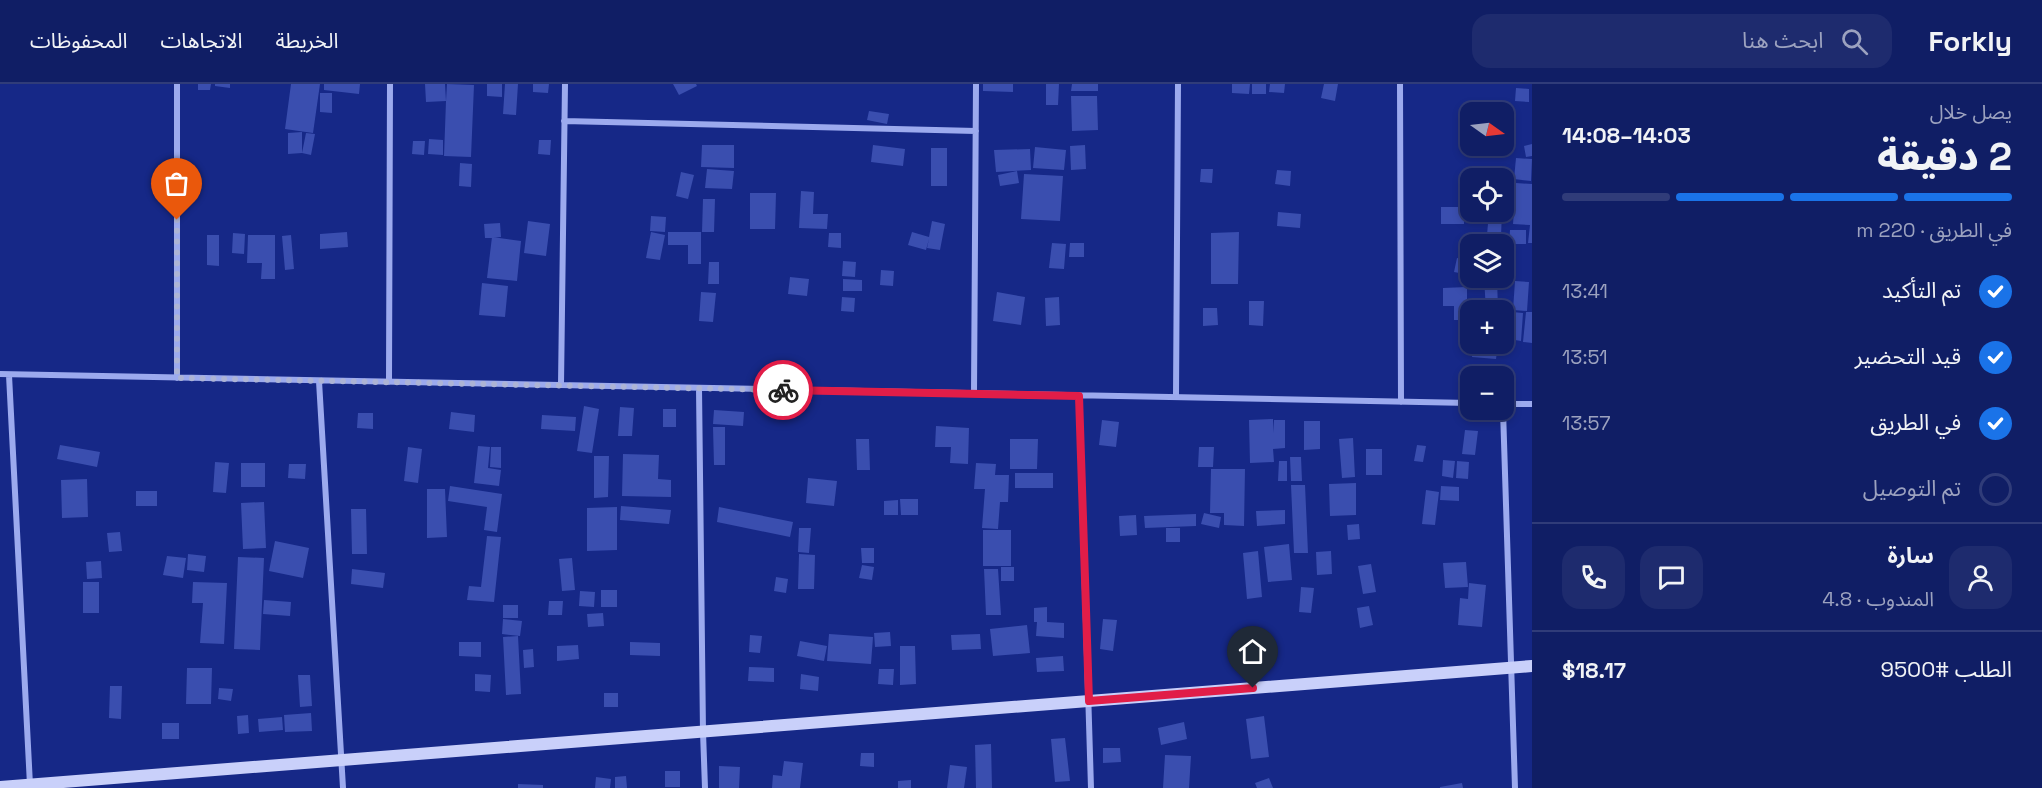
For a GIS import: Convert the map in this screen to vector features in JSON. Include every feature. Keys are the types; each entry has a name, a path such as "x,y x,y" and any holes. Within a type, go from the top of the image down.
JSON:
{"main road":[{"path":"0,787 1532,666"}],"street":[{"path":"177,84 177,378"},
{"path":"389,382 390,84"},
{"path":"561,385 565,84"},
{"path":"974,393 976,84"},
{"path":"1176,397 1178,84"},
{"path":"1400,84 1401,402"},
{"path":"564,121 976,131"},
{"path":"0,374 1460,403"},
{"path":"9,375 30,786"},
{"path":"319,381 343,788"},
{"path":"699,388 705,788"},
{"path":"1079,396 1091,788"},
{"path":"1514,404 1532,404"},
{"path":"1503,420 1515,788"}],"building":[{"path":"198,84 211,84 210,90 198,90"},
{"path":"215,84 230,84 230,88 215,86"},
{"path":"291,84 320,84 313,133 285,129"},
{"path":"324,84 360,84 359,94 324,90"},
{"path":"425,84 445,84 446,101 426,102"},
{"path":"447,84 474,85 471,157 444,156"},
{"path":"487,84 502,84 502,97 487,96"},
{"path":"505,84 518,84 516,115 503,114"},
{"path":"533,84 549,84 548,93 533,92"},
{"path":"673,84 696,84 697,86 679,95"},
{"path":"983,84 1013,84 1013,92 983,91"},
{"path":"1046,84 1059,84 1058,105 1046,105"},
{"path":"1072,84 1098,84 1098,91 1071,91"},
{"path":"1232,84 1250,84 1249,94 1232,93"},
{"path":"1252,84 1266,84 1266,94 1252,94"},
{"path":"1270,84 1285,84 1284,93 1269,92"},
{"path":"1324,84 1338,84 1335,101 1321,98"},
{"path":"1516,88 1529,89 1529,102 1515,101"},
{"path":"320,93 332,93 332,113 320,112"},
{"path":"1071,96 1097,96 1098,130 1072,131"},
{"path":"869,111 889,114 887,124 867,120"},
{"path":"302,132 302,153 288,154 288,133"},
{"path":"306,133 315,134 311,155 302,153"},
{"path":"429,139 443,140 443,155 428,154"},
{"path":"539,140 551,140 550,155 538,154"},
{"path":"413,141 425,141 424,155 412,154"},
{"path":"1532,144 1532,156 1526,157 1524,146"},
{"path":"702,145 734,145 734,168 701,167"},
{"path":"873,145 905,149 903,166 871,162"},
{"path":"1085,145 1086,169 1071,170 1070,146"},
{"path":"1035,147 1066,150 1064,170 1033,168"},
{"path":"931,148 947,148 947,186 931,186"},
{"path":"1030,149 1031,170 996,172 994,150"},
{"path":"1516,158 1532,159 1531,181 1514,179"},
{"path":"460,163 472,164 471,187 459,186"},
{"path":"707,169 734,171 732,189 705,188"},
{"path":"1201,169 1213,169 1212,183 1200,182"},
{"path":"1277,170 1291,171 1290,186 1275,184"},
{"path":"1017,171 1019,183 1000,186 998,175"},
{"path":"681,172 694,175 688,199 676,196"},
{"path":"1024,174 1063,176 1060,221 1021,219"},
{"path":"1516,183 1532,184 1532,243 1528,243 1530,225 1513,224"},
{"path":"801,191 814,192 813,214 828,214 827,229 799,228"},
{"path":"750,193 776,193 775,229 750,229"},
{"path":"703,199 715,199 714,232 702,232"},
{"path":"1441,207 1460,207 1460,222 1464,224 1441,224"},
{"path":"1278,212 1301,214 1300,228 1277,226"},
{"path":"651,216 666,217 665,232 650,231"},
{"path":"528,221 550,224 546,256 524,253"},
{"path":"932,221 945,224 940,250 927,248 929,239 926,250 908,245 912,232 929,237"},
{"path":"1488,222 1502,222 1501,234 1487,234"},
{"path":"500,223 501,237 485,238 484,224"},
{"path":"1510,230 1526,230 1526,244 1514,244 1514,234 1510,234"},
{"path":"347,232 348,247 320,249 320,234"},
{"path":"651,232 665,235 660,260 646,258"},
{"path":"668,232 701,232 701,264 688,264 688,245 668,245"},
{"path":"1239,232 1238,284 1211,284 1211,233"},
{"path":"233,233 245,234 244,254 232,253"},
{"path":"829,233 841,233 841,248 828,247"},
{"path":"207,235 219,235 219,266 207,265"},
{"path":"248,235 275,235 275,279 261,279 262,263 247,263"},
{"path":"291,235 294,269 285,270 282,236"},
{"path":"492,237 521,241 517,281 487,278"},
{"path":"1052,243 1066,244 1064,269 1049,268"},
{"path":"1070,243 1084,243 1084,257 1069,257"},
{"path":"1457,258 1460,259 1460,273 1454,272"},
{"path":"843,261 856,262 855,277 842,276"},
{"path":"709,262 719,262 719,284 708,284"},
{"path":"881,270 894,271 893,286 880,285"},
{"path":"790,277 809,279 807,296 788,294"},
{"path":"843,279 862,280 862,291 843,291"},
{"path":"1515,281 1529,282 1527,311 1514,310"},
{"path":"482,283 508,286 505,317 479,315"},
{"path":"1443,288 1467,288 1467,300 1460,300 1460,320 1454,320 1454,306 1443,306"},
{"path":"1485,288 1497,288 1498,300 1485,300"},
{"path":"701,292 716,293 713,322 699,321"},
{"path":"997,292 1025,297 1021,325 993,321"},
{"path":"842,297 855,298 854,312 841,311"},
{"path":"1059,297 1060,325 1046,326 1045,298"},
{"path":"1249,301 1264,301 1263,326 1249,325"},
{"path":"1203,308 1217,308 1218,325 1203,326"},
{"path":"1514,312 1523,313 1521,341 1514,340"},
{"path":"1526,312 1532,312 1532,343 1523,342"},
{"path":"1472,354 1497,354 1496,359 1472,357"},
{"path":"584,406 599,409 592,453 577,451"},
{"path":"620,407 634,408 632,436 618,436"},
{"path":"663,409 676,409 676,427 663,427"},
{"path":"714,410 744,412 743,426 713,424"},
{"path":"451,412 475,415 474,432 449,429"},
{"path":"358,413 373,413 373,429 357,428"},
{"path":"542,415 576,417 575,431 541,429"},
{"path":"1273,419 1273,433 1274,420 1285,420 1285,448 1273,449 1274,462 1250,463 1249,420"},
{"path":"1102,420 1119,422 1116,447 1099,445"},
{"path":"1304,421 1320,421 1320,449 1304,450"},
{"path":"936,426 969,428 968,464 950,463 951,447 935,447"},
{"path":"713,427 725,427 725,465 714,465"},
{"path":"1465,430 1478,431 1475,455 1462,454"},
{"path":"1353,438 1355,477 1342,478 1339,439"},
{"path":"856,439 869,439 870,470 857,470"},
{"path":"1010,439 1038,439 1037,469 1010,469"},
{"path":"60,445 100,452 97,467 57,459"},
{"path":"1417,445 1426,446 1423,462 1414,461"},
{"path":"478,446 490,447 488,468 501,470 499,486 474,483"},
{"path":"408,447 422,449 418,483 404,481"},
{"path":"491,447 501,447 501,468 490,467"},
{"path":"1199,447 1214,447 1213,467 1198,467"},
{"path":"1366,449 1382,449 1382,475 1366,475"},
{"path":"623,454 659,455 658,479 671,480 671,497 622,496"},
{"path":"594,456 609,456 608,497 594,498"},
{"path":"1290,457 1301,457 1302,481 1291,481"},
{"path":"1443,460 1455,461 1453,478 1442,476"},
{"path":"1279,461 1287,461 1287,481 1278,481"},
{"path":"1457,461 1469,462 1468,479 1456,478"},
{"path":"215,462 229,463 226,493 213,492"},
{"path":"241,463 265,463 265,487 241,487"},
{"path":"976,463 996,464 995,475 1009,475 1008,502 1000,502 998,529 982,528 985,489 974,489"},
{"path":"289,464 306,464 305,479 288,478"},
{"path":"1211,469 1245,469 1244,526 1224,525 1224,513 1210,513"},
{"path":"1015,473 1053,473 1053,488 1015,488"},
{"path":"808,478 837,481 834,506 806,503"},
{"path":"87,479 88,517 62,518 61,480"},
{"path":"1356,483 1356,515 1330,516 1329,484"},
{"path":"1291,485 1305,485 1308,553 1294,553"},
{"path":"450,486 502,494 497,532 484,530 487,507 448,501"},
{"path":"1441,486 1459,487 1459,501 1440,500"},
{"path":"427,489 445,489 447,537 427,538"},
{"path":"1426,490 1439,492 1435,525 1422,524"},
{"path":"136,491 157,491 157,506 136,506"},
{"path":"900,499 918,499 918,515 901,515"},
{"path":"898,500 898,515 884,515 884,501"},
{"path":"264,502 266,548 243,549 241,503"},
{"path":"621,506 671,510 669,524 620,520"},
{"path":"617,507 617,550 587,551 587,508"},
{"path":"719,507 793,522 790,537 717,522"},
{"path":"351,509 366,509 367,554 352,554"},
{"path":"1285,510 1285,524 1257,526 1256,511"},
{"path":"1204,513 1221,517 1219,528 1201,524"},
{"path":"1196,514 1196,526 1145,528 1144,516"},
{"path":"1136,515 1137,535 1120,536 1119,516"},
{"path":"1359,524 1360,539 1348,540 1347,525"},
{"path":"799,528 811,528 809,553 798,552"},
{"path":"1166,528 1180,528 1180,542 1166,542"},
{"path":"983,530 1011,530 1011,566 983,566"},
{"path":"120,532 122,551 109,552 107,533"},
{"path":"487,536 501,537 494,602 467,600 469,586 481,587"},
{"path":"275,541 309,548 303,578 269,571"},
{"path":"1289,544 1292,580 1268,582 1264,547"},
{"path":"861,548 874,548 874,563 862,563"},
{"path":"1258,551 1262,597 1247,599 1243,553"},
{"path":"1331,551 1332,574 1317,575 1316,552"},
{"path":"188,554 206,556 204,572 187,570"},
{"path":"799,554 815,555 814,589 798,589"},
{"path":"167,556 186,558 183,578 163,575"},
{"path":"238,557 264,558 260,650 234,649"},
{"path":"572,558 575,590 562,591 559,559"},
{"path":"101,561 102,578 87,579 86,562"},
{"path":"1466,562 1468,587 1445,588 1443,563"},
{"path":"1371,564 1376,592 1363,594 1358,566"},
{"path":"862,565 874,567 872,580 859,578"},
{"path":"1001,567 1014,567 1014,581 1001,581"},
{"path":"352,569 385,573 383,588 351,584"},
{"path":"984,569 998,569 1001,615 986,615"},
{"path":"776,577 788,579 786,593 774,591"},
{"path":"83,582 99,582 99,613 83,613"},
{"path":"193,582 227,583 224,644 200,643 203,603 192,603"},
{"path":"1469,583 1486,585 1482,627 1458,625 1460,598 1468,599"},
{"path":"1301,587 1314,588 1311,613 1299,612"},
{"path":"601,590 617,590 617,607 601,607"},
{"path":"580,591 595,592 594,607 579,606"},
{"path":"264,600 291,602 290,616 263,614"},
{"path":"549,601 563,601 562,615 548,615"},
{"path":"503,605 518,605 518,618 503,618"},
{"path":"1369,606 1373,625 1360,628 1357,608"},
{"path":"1047,607 1047,622 1064,623 1064,638 1036,636 1037,622 1034,622 1034,608"},
{"path":"603,613 604,626 588,627 587,614"},
{"path":"503,619 522,621 520,636 502,634"},
{"path":"1103,619 1117,620 1113,651 1100,649"},
{"path":"1027,625 1030,653 993,656 990,629"},
{"path":"890,632 891,646 875,647 874,633"},
{"path":"829,634 873,637 871,664 827,661"},
{"path":"980,634 981,649 952,650 951,635"},
{"path":"750,635 762,636 760,653 749,652"},
{"path":"518,636 521,694 506,695 503,637"},
{"path":"800,641 827,646 824,661 797,656"},
{"path":"459,642 481,642 481,657 459,656"},
{"path":"630,642 660,643 660,656 630,655"},
{"path":"578,645 579,659 557,661 557,646"},
{"path":"900,646 915,646 916,684 900,685"},
{"path":"533,649 534,667 524,668 523,650"},
{"path":"1063,656 1064,671 1037,672 1036,658"},
{"path":"749,667 774,668 774,682 748,681"},
{"path":"187,668 212,668 211,704 186,704"},
{"path":"879,669 894,669 893,685 878,684"},
{"path":"475,674 491,675 490,692 475,691"},
{"path":"801,674 819,677 818,691 800,689"},
{"path":"298,675 310,675 312,706 300,707"},
{"path":"110,686 122,686 121,719 109,718"},
{"path":"219,688 233,689 231,701 218,699"},
{"path":"604,693 618,693 618,707 604,707"},
{"path":"311,713 312,731 285,732 284,715"},
{"path":"248,715 249,733 238,734 237,716"},
{"path":"1264,716 1269,757 1251,759 1246,719"},
{"path":"282,717 283,730 259,732 258,719"},
{"path":"1184,722 1187,739 1161,745 1158,728"},
{"path":"162,723 179,723 179,739 162,739"},
{"path":"1065,738 1070,781 1055,782 1051,739"},
{"path":"991,744 992,788 976,788 975,745"},
{"path":"1103,748 1120,748 1121,762 1103,763"},
{"path":"861,753 874,753 874,767 860,766"},
{"path":"1165,755 1191,756 1189,788 1163,788"},
{"path":"784,761 803,763 800,788 772,788 773,775 782,776"},
{"path":"950,765 967,767 964,788 947,788"},
{"path":"719,766 740,767 739,788 719,788"},
{"path":"665,771 680,771 680,787 665,787"},
{"path":"626,776 627,788 615,788 615,777"},
{"path":"596,777 611,779 610,788 595,788"},
{"path":"1269,778 1273,788 1257,788 1255,783"},
{"path":"911,780 911,788 898,788 898,781"},
{"path":"1462,783 1463,788 1440,788 1440,787"},
{"path":"518,784 543,785 543,788 518,788"}],"way so far":[{"path":"177,220 177,378 783,390"}],"route":[{"path":"783,390 1079,396 1089,701 1253,688"}]}
